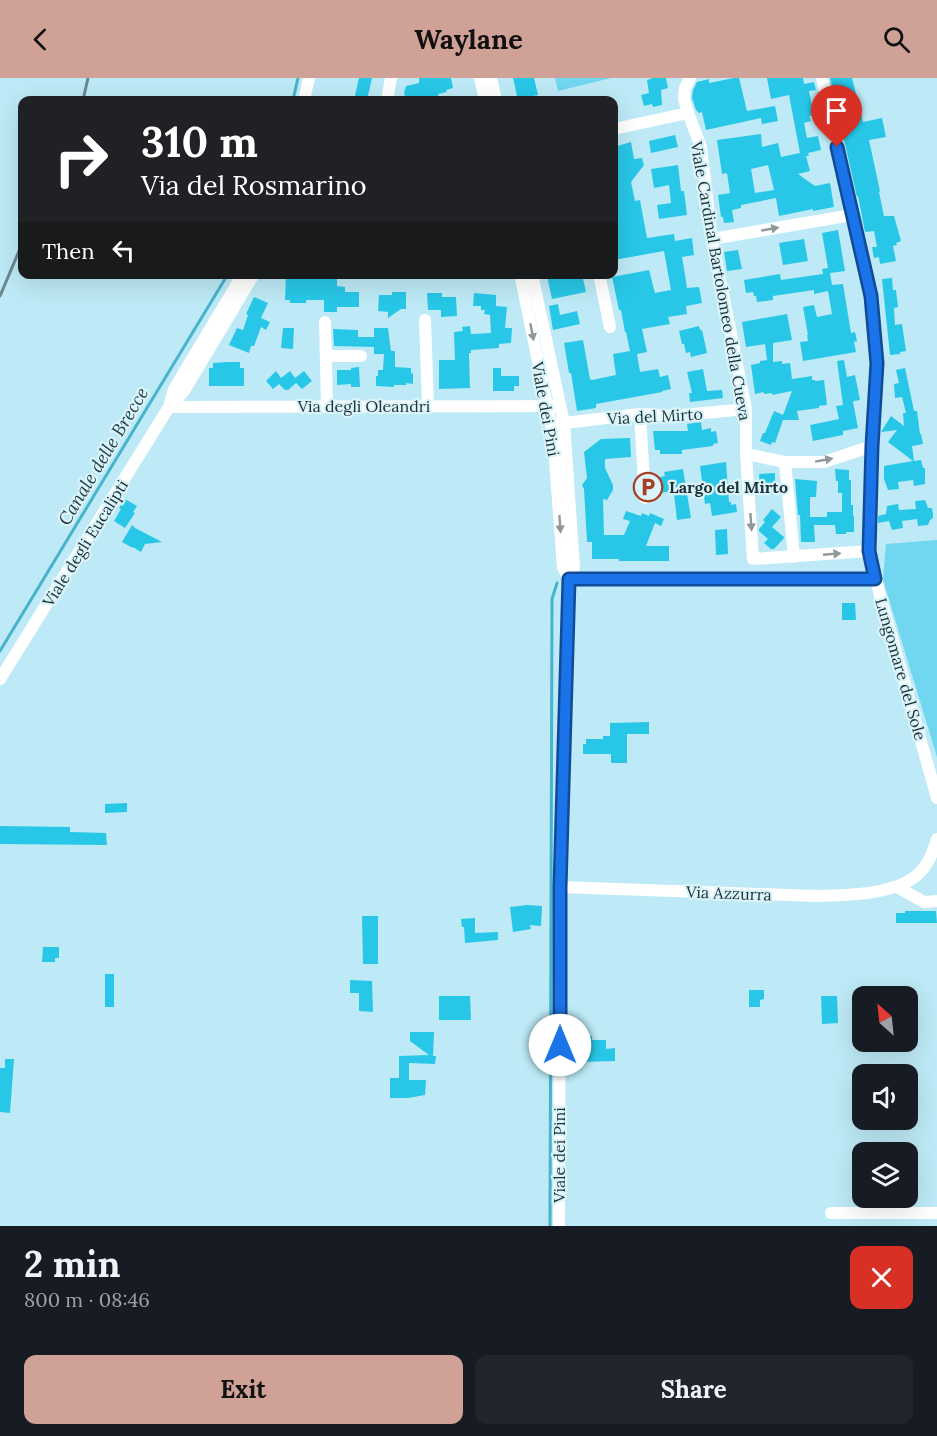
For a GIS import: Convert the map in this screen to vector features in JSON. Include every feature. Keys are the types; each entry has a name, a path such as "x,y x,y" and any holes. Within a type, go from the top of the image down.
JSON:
{"street":[{"path":"305,96 309,78"},
{"path":"313,96 317,78"},
{"path":"388,96 391,78"},
{"path":"480,78 483,96"},
{"path":"491,78 495,96"},
{"path":"618,128 687,113 684,99 685,88 690,78"},
{"name":"Lungomare del Sole","path":"822,78 871,296 877,363 869,551 937,798"},
{"name":"Viale Cardinal Bartolomeo della Cueva","path":"687,113 701,147 712,239 746,409 746,454 753,559 794,557"},
{"path":"712,239 852,215"},
{"name":"Viale degli Eucalipti","path":"169,407 174,388 240,279"},
{"name":"Viale degli Eucalipti","path":"0,679 169,407 184,391 251,279"},
{"name":"Viale dei Pini","path":"521,279 553,434 563,567 569,579"},
{"name":"Viale dei Pini","path":"533,279 564,423 574,567 569,579 560,887 559,1226"},
{"path":"600,279 610,327"},
{"path":"425,320 428,406"},
{"path":"325,322 327,406"},
{"path":"326,356 361,356"},
{"name":"Via degli Oleandri","path":"169,407 560,406"},
{"name":"Via del Mirto","path":"551,425 640,414 673,416 746,409"},
{"path":"640,414 645,498"},
{"path":"746,454 785,462 824,462 872,446"},
{"path":"785,462 794,557 869,551"},
{"path":"569,579 875,579"},
{"path":"897,887 918,875 932,855 937,839"},
{"name":"Via Azzurra","path":"560,887 817,896 853,894 897,887"},
{"path":"897,887 924,902 937,901"},
{"path":"831,1213 937,1213"}],"shaded area":[{"path":"555,78 611,78 558,91"},
{"path":"937,540 937,757 883,580 886,544"}],"building":[{"path":"359,78 372,78 368,96 355,96"},
{"path":"419,78 451,78 453,88 438,94 439,96 405,96 406,86 419,83"},
{"path":"513,78 534,78 538,95 517,96"},
{"path":"666,78 668,88 661,90 662,105 644,106 641,95 649,93 647,80"},
{"path":"739,78 747,111 775,106 778,121 762,124 761,118 706,130 702,112 699,113 696,110 692,98 697,82 709,79 709,83"},
{"path":"767,78 803,78 804,84 814,82 816,90 809,91 814,115 809,116 811,121 804,123 807,138 818,136 821,150 808,153 809,156 806,156 810,171 798,174 815,186 830,183 834,207 779,216 776,198 741,205 741,208 732,210 734,222 724,223 718,195 730,193 727,173 722,174 717,140 761,134 762,147 778,143 781,157 800,153 789,95 771,99","holes":["768,165 774,190 755,193 751,169"]},
{"path":"830,78 852,78 863,122 882,118 886,137 869,140 884,216 894,216 901,241 893,246 896,261 880,264 879,257 874,258 872,247 877,247 874,231 865,232"},
{"path":"675,135 678,147 651,153 649,141"},
{"path":"631,142 634,159 642,158 644,165 631,182 635,201 640,200 647,238 674,234 675,241 692,238 694,255 682,257 687,288 699,287 702,303 686,306 687,314 668,317 670,324 642,329 647,352 637,354 640,372 658,369 660,377 668,375 671,389 596,404 596,408 577,411 564,343 583,340 592,380 616,375 613,354 630,351 612,279 649,270 655,293 671,290 664,251 618,259 618,146"},
{"path":"678,165 687,215 659,219 657,205 671,203 669,185 654,188 651,169"},
{"path":"838,230 845,271 830,273 832,285 843,284 851,333 855,332 857,341 854,342 856,352 803,361 800,342 808,341 808,335 803,307 814,305 817,317 832,314 828,291 814,294 814,290 773,296 773,300 757,302 753,292 746,293 744,280 780,274 781,280 823,274 822,269 828,268 822,233"},
{"path":"804,239 808,261 783,265 779,243"},
{"path":"738,250 742,269 727,271 724,252"},
{"path":"892,278 898,307 894,308 895,325 902,324 906,351 890,355 882,279"},
{"path":"286,279 337,279 337,286 345,287 345,292 359,292 359,307 337,307 337,312 324,312 324,300 290,303 290,300 285,300"},
{"path":"548,279 583,279 586,292 552,299"},
{"path":"392,292 406,292 406,309 401,309 388,318 388,312 378,311 379,295 392,295"},
{"path":"427,293 442,293 442,297 456,297 457,316 441,317 441,310 428,310"},
{"path":"474,293 496,295 496,306 507,307 505,328 512,328 511,343 499,344 499,348 471,350 469,353 470,388 439,389 439,360 455,360 454,332 463,331 462,327 470,326 471,334 491,333 490,315 484,314 485,310 481,310 481,306 473,306"},
{"path":"254,297 268,303 261,318 270,322 266,330 261,327 249,353 229,345 237,328 243,330 248,315 246,314"},
{"path":"558,304 560,315 577,311 580,324 553,330 549,306"},
{"path":"787,314 792,340 773,343 773,362 790,363 792,379 812,376 812,380 815,381 824,380 827,405 797,411 799,420 783,420 775,443 772,442 771,445 760,441 763,433 774,411 783,415 792,391 772,395 772,393 764,394 764,392 755,394 751,365 767,360 765,344 746,347 742,322"},
{"path":"699,326 707,353 691,357 690,352 686,353 679,331"},
{"path":"283,328 294,328 293,349 281,348"},
{"path":"374,328 388,328 391,351 395,351 395,367 411,368 413,384 406,383 406,385 394,385 394,387 376,386 378,370 383,370 384,354 374,354 374,347 334,346 333,329 358,330 358,337 374,337"},
{"path":"844,360 847,377 855,375 860,400 853,402 858,428 843,431 843,435 813,441 810,425 839,419 836,406 843,405 837,361"},
{"path":"240,362 240,368 244,368 244,386 209,386 209,368 213,368 213,363"},
{"path":"359,367 360,387 351,387 351,384 337,385 337,370 351,370 351,368"},
{"path":"493,368 501,368 501,376 519,376 519,386 514,386 514,391 493,391"},
{"path":"905,368 923,444 912,446 914,461 921,460 925,468 925,484 914,486 913,480 898,482 899,489 888,490 884,479 884,466 913,461 888,442 897,430 881,432 891,416 904,426 903,413 906,413 902,397 895,398 894,384 899,383 896,370"},
{"path":"703,369 707,391 722,390 723,398 690,402 689,393 692,393 687,372"},
{"path":"276,371 281,378 290,371 295,378 304,371 312,381 302,389 296,383 288,390 279,384 273,389 266,381"},
{"path":"701,422 702,430 711,428 711,432 716,431 718,443 713,446 682,450 682,454 660,454 660,450 655,450 653,431 688,431 687,424"},
{"path":"630,438 631,457 605,459 605,468 613,490 607,500 603,499 604,535 624,535 630,521 623,519 626,511 641,516 642,513 649,516 650,513 664,519 661,526 655,523 646,546 669,546 669,561 592,559 592,542 587,542 582,485 587,478 584,452 601,439"},
{"path":"726,462 729,502 731,505 736,504 737,512 712,516 710,503 705,504 700,466"},
{"path":"683,469 691,518 677,520 674,494 656,493 654,478 665,476 664,472"},
{"path":"835,469 849,470 854,532 836,534 835,525 814,525 815,542 801,542 795,479 817,481 816,497 810,497 810,517 827,517 827,512 842,512 842,493 838,493"},
{"path":"775,473 778,494 764,495 764,487 760,487 759,474"},
{"path":"125,499 137,506 125,528 114,521"},
{"path":"925,500 928,508 932,508 933,514 928,525 918,526 917,519 902,521 903,528 892,530 889,521 878,523 878,516 886,514 887,506 898,504 899,510 916,509 915,501"},
{"path":"772,509 781,517 772,527 784,537 774,549 764,543 768,539 759,531 765,522 763,520"},
{"path":"132,525 162,542 145,544 141,552 122,542"},
{"path":"727,529 728,554 716,555 715,530"},
{"path":"842,603 855,603 856,620 842,620"},
{"path":"649,722 649,734 627,734 627,763 611,763 611,754 583,754 583,744 586,744 586,739 603,739 603,736 610,736 610,723"},
{"path":"127,803 127,812 105,813 105,804"},
{"path":"0,826 70,827 70,832 106,833 107,845 0,844"},
{"path":"542,906 541,926 530,925 531,929 513,932 510,907"},
{"path":"905,911 936,911 937,923 896,923 896,913 905,913"},
{"path":"362,916 378,916 378,964 363,964"},
{"path":"475,918 475,933 498,932 498,940 465,943 461,919"},
{"path":"43,947 59,947 59,958 55,958 55,962 42,962"},
{"path":"105,974 114,974 114,1007 105,1007"},
{"path":"350,980 372,981 373,1012 359,1011 359,993 350,993"},
{"path":"749,990 764,990 764,999 760,1000 760,1007 749,1007"},
{"path":"439,996 470,996 471,1020 439,1020"},
{"path":"821,996 837,996 838,1023 822,1024"},
{"path":"410,1032 434,1032 435,1064 409,1063 409,1080 426,1080 425,1095 390,1098 390,1078 399,1078 399,1056 429,1055 410,1041"},
{"path":"592,1036 592,1040 606,1040 606,1049 615,1048 615,1061 581,1062 581,1037"},
{"path":"5,1059 14,1059 10,1113 0,1112 0,1068 5,1068"}],"waterway":[{"name":"Canale delle Brecce","path":"294,96 298,78"},
{"name":"Canale delle Brecce","path":"0,651 225,279"},
{"path":"550,1226 552,599 557,583"}],"railway":[{"path":"84,96 88,78"},
{"path":"0,296 18,253"}],"place":[{"name":"Largo del Mirto","path":"648,487"}],"route":[{"path":"560,1045 560,887 569,579 875,579 869,551 877,363 871,296 837,147"}]}
